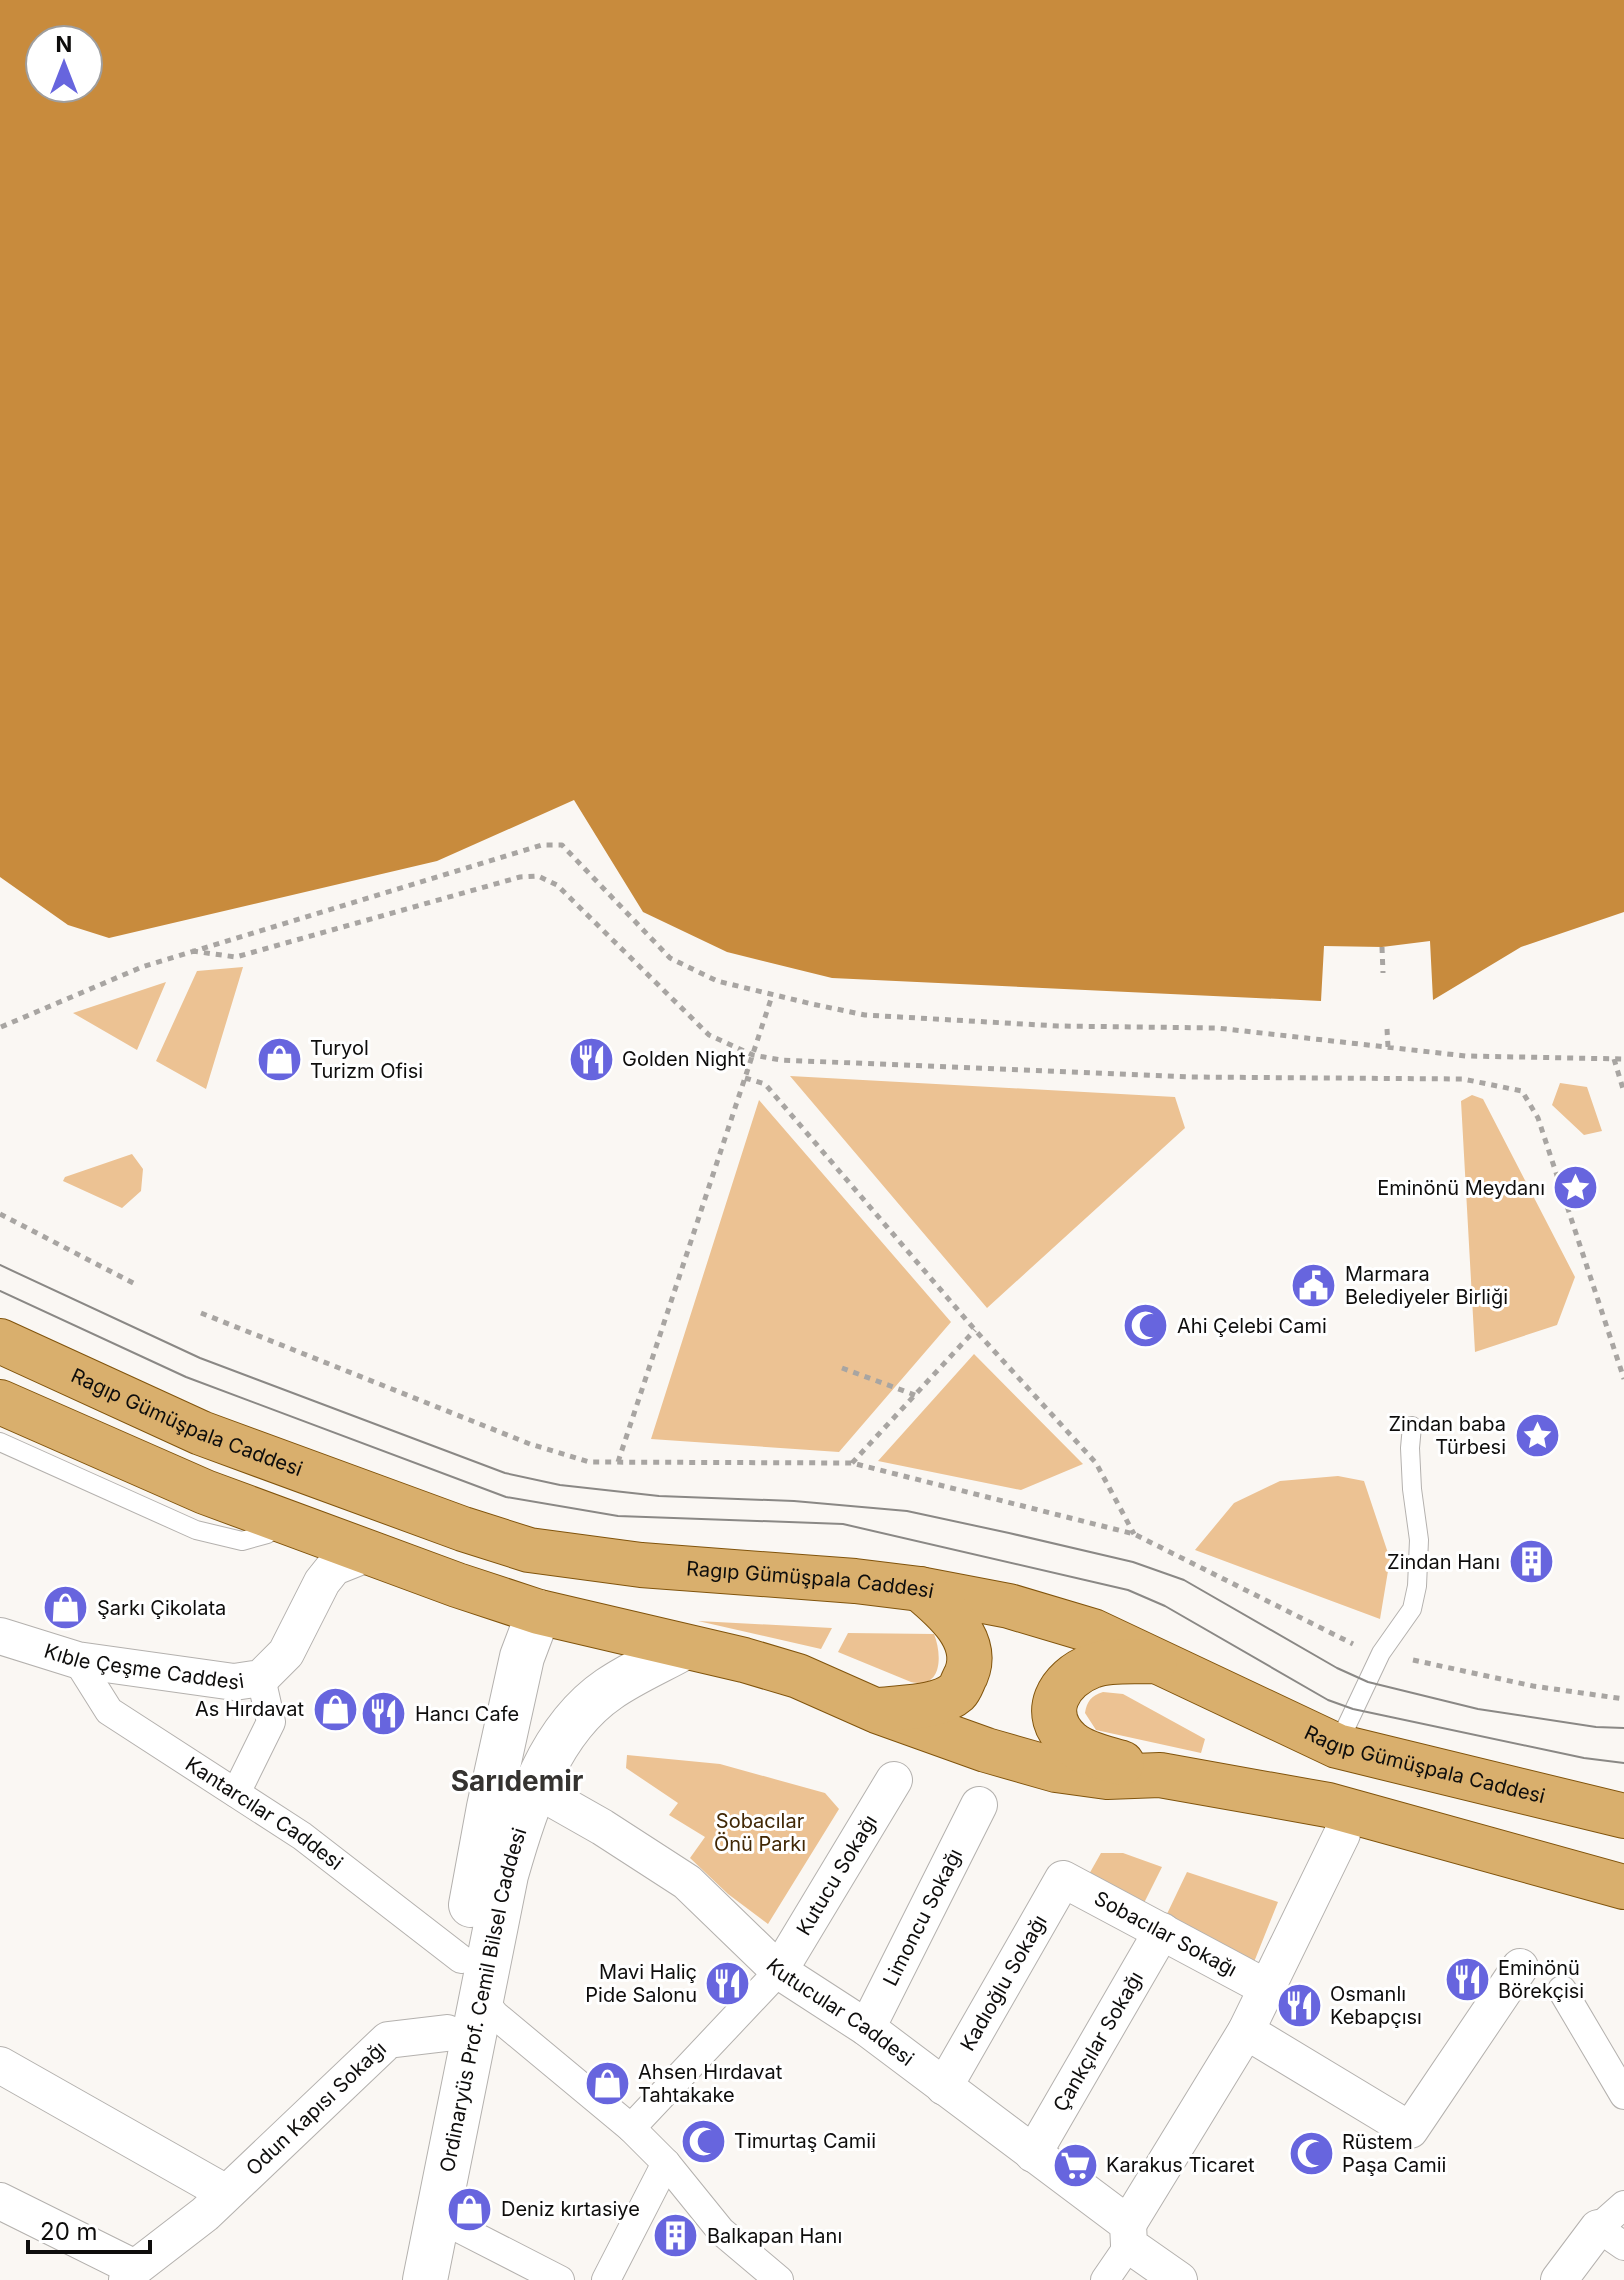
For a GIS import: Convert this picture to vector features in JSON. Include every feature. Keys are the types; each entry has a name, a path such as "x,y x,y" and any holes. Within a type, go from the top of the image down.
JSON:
{"main road":[{"name":"Ragıp Gümüşpala Caddesi","path":"0,1341 201,1433 529,1550 580,1559 855,1581 920,1589 1009,1606 1093,1631 1337,1746 1624,1816"},
{"path":"0,1402 180,1481 283,1522 539,1612 744,1660 798,1676 877,1711 1056,1770 1107,1777 1160,1775"},
{"path":"283,1522 304,1472"},
{"path":"539,1612 682,1567"},
{"path":"877,1711 939,1702 959,1691 969,1667 966,1639 949,1613 920,1589"},
{"path":"1157,1661 1095,1664 1070,1676 1057,1692 1054,1710 1059,1728 1070,1743 1086,1752 1160,1775 1328,1805 1624,1887"}],"street":[{"name":"Kıble Çeşme Caddesi","path":"0,1636 77,1660 234,1682 261,1678 286,1653 322,1582 334,1567 369,1553"},
{"name":"Ordinaryüs Prof. Cemil Bilsel Caddesi","path":"402,2280 505,1733 522,1657 539,1612"},
{"name":"Ordinaryüs Prof. Cemil Bilsel Caddesi","path":"425,2280 506,1875 522,1819 553,1752 580,1713 610,1688 685,1647"},
{"name":"Kantarcılar Caddesi","path":"77,1660 109,1711 302,1836 461,1959"},
{"path":"236,1793 271,1722 261,1678"},
{"name":"Kutucu Sokağı","path":"779,1971 894,1780"},
{"name":"Kutucular Caddesi","path":"535,1789 602,1827 687,1882 779,1971 867,2028 1033,2154 1179,2280"},
{"name":"Limoncu Sokağı","path":"867,2028 979,1805"},
{"path":"1105,2280 1128,2234 1246,2031 1342,1834"},
{"name":"Sobacılar Sokağı","path":"1063,1879 1267,1988"},
{"name":"Kadıoğlu Sokağı","path":"944,2087 1063,1879"},
{"name":"Çankçılar Sokağı","path":"1033,2154 1162,1931"},
{"path":"1246,2031 1410,2130 1520,1967"},
{"path":"631,2128 779,1971"},
{"path":"1562,1990 1624,2095"},
{"path":"483,2000 495,2015 631,2128 666,2163 721,2231 779,2280"},
{"name":"Odun Kapısı Sokağı","path":"131,2274 226,2193 388,2040 447,2033"},
{"path":"0,2065 226,2193"},
{"path":"606,2280 666,2163"},
{"path":"2,2208 131,2274"},
{"path":"439,2218 560,2280"},
{"path":"1559,2280 1615,2226"}],"lane":[{"path":"1337,1746 1381,1653 1412,1609 1417,1586 1419,1540 1411,1475 1412,1426"},
{"path":"0,1442 196,1530 242,1541 267,1534 283,1522"}],"path":[{"path":"1,1027 142,967 542,845 562,845 670,958 717,981 865,1015 1058,1026 1217,1028 1466,1056 1624,1059"},
{"path":"192,951 236,957 520,877 538,876 557,885 709,1035 753,1055 781,1060 1190,1077 1463,1079 1522,1091 1538,1118 1624,1379"},
{"path":"1382,947 1383,973"},
{"path":"618,1462 772,996"},
{"path":"1387,1029 1388,1047"},
{"path":"1614,1059 1624,1092"},
{"path":"745,1078 765,1084 975,1330 1096,1463 1134,1534"},
{"path":"0,1214 137,1285"},
{"path":"201,1313 530,1444 589,1462 852,1463 1134,1534 1342,1640 1381,1653 1533,1686 1624,1699"},
{"path":"852,1463 975,1330"},
{"path":"842,1368 915,1395"}],"green space":[{"path":"243,967 206,1089 156,1061 197,971"},
{"path":"166,982 137,1050 73,1013"},
{"path":"790,1076 1175,1097 1185,1128 987,1308"},
{"path":"1560,1083 1587,1087 1602,1131 1584,1135 1552,1105"},
{"path":"1472,1095 1483,1099 1575,1277 1557,1325 1475,1352 1461,1101"},
{"path":"759,1100 951,1322 839,1452 651,1439"},
{"path":"132,1154 143,1169 141,1191 122,1208 63,1181 65,1177"},
{"path":"974,1354 1083,1464 1021,1490 878,1461"},
{"path":"1338,1476 1364,1481 1390,1559 1380,1619 1195,1550 1234,1503 1280,1481"},
{"path":"698,1621 832,1628 821,1649"},
{"path":"848,1633 934,1634 938,1668 929,1681 911,1682 838,1652"},
{"path":"1103,1692 1123,1694 1205,1739 1201,1753 1096,1730 1085,1713 1090,1700"},
{"name":"Sobacılar Önü Parkı","path":"627,1755 720,1764 825,1793 839,1809 768,1924 728,1894 690,1858 705,1837 669,1815 678,1803 626,1768"},
{"path":"1101,1853 1123,1853 1162,1867 1144,1903 1088,1876"},
{"path":"1187,1872 1278,1902 1254,1962 1166,1916"}],"shaded area":[{"path":"0,0 1624,0 1624,912 1521,947 1433,1000 1430,941 1382,947 1324,946 1321,1001 832,978 727,952 643,912 574,800 437,861 109,938 68,925 0,877"}],"tram line":[{"path":"0,1265 200,1358 505,1473 560,1485 659,1496 794,1501 907,1511 1009,1533 1133,1562 1184,1580 1337,1668 1368,1682 1478,1709 1596,1727 1624,1728"},
{"path":"0,1291 186,1377 506,1497 618,1516 843,1524 1128,1590 1165,1606 1328,1700 1353,1709 1584,1758 1624,1763"}],"place":[{"name":"Turyol Turizm Ofisi","path":"279,1059"},
{"name":"Golden Night","path":"591,1059"},
{"name":"Eminönü Meydanı","path":"1576,1188"},
{"name":"Marmara Belediyeler Birliği","path":"1314,1286"},
{"name":"Ahi Çelebi Cami","path":"1146,1326"},
{"name":"Zindan baba Türbesi","path":"1537,1435"},
{"name":"Zindan Hanı","path":"1531,1562"},
{"name":"Şarkı Çikolata","path":"66,1608"},
{"name":"As Hırdavat","path":"335,1709"},
{"name":"Hancı Cafe","path":"384,1714"},
{"name":"Eminönü Börekçisi","path":"1467,1980"},
{"name":"Mavi Haliç Pide Salonu","path":"728,1984"},
{"name":"Osmanlı Kebapçısı","path":"1299,2006"},
{"name":"Ahsen Hırdavat Tahtakake","path":"607,2084"},
{"name":"Timurtaş Camii","path":"703,2141"},
{"name":"Rüstem Paşa Camii","path":"1311,2154"},
{"name":"Karakus Ticaret","path":"1075,2165"},
{"name":"Deniz kırtasiye","path":"470,2209"},
{"name":"Balkapan Hanı","path":"676,2236"}],"district":[{"name":"Sarıdemir","path":"517,1781"}]}
